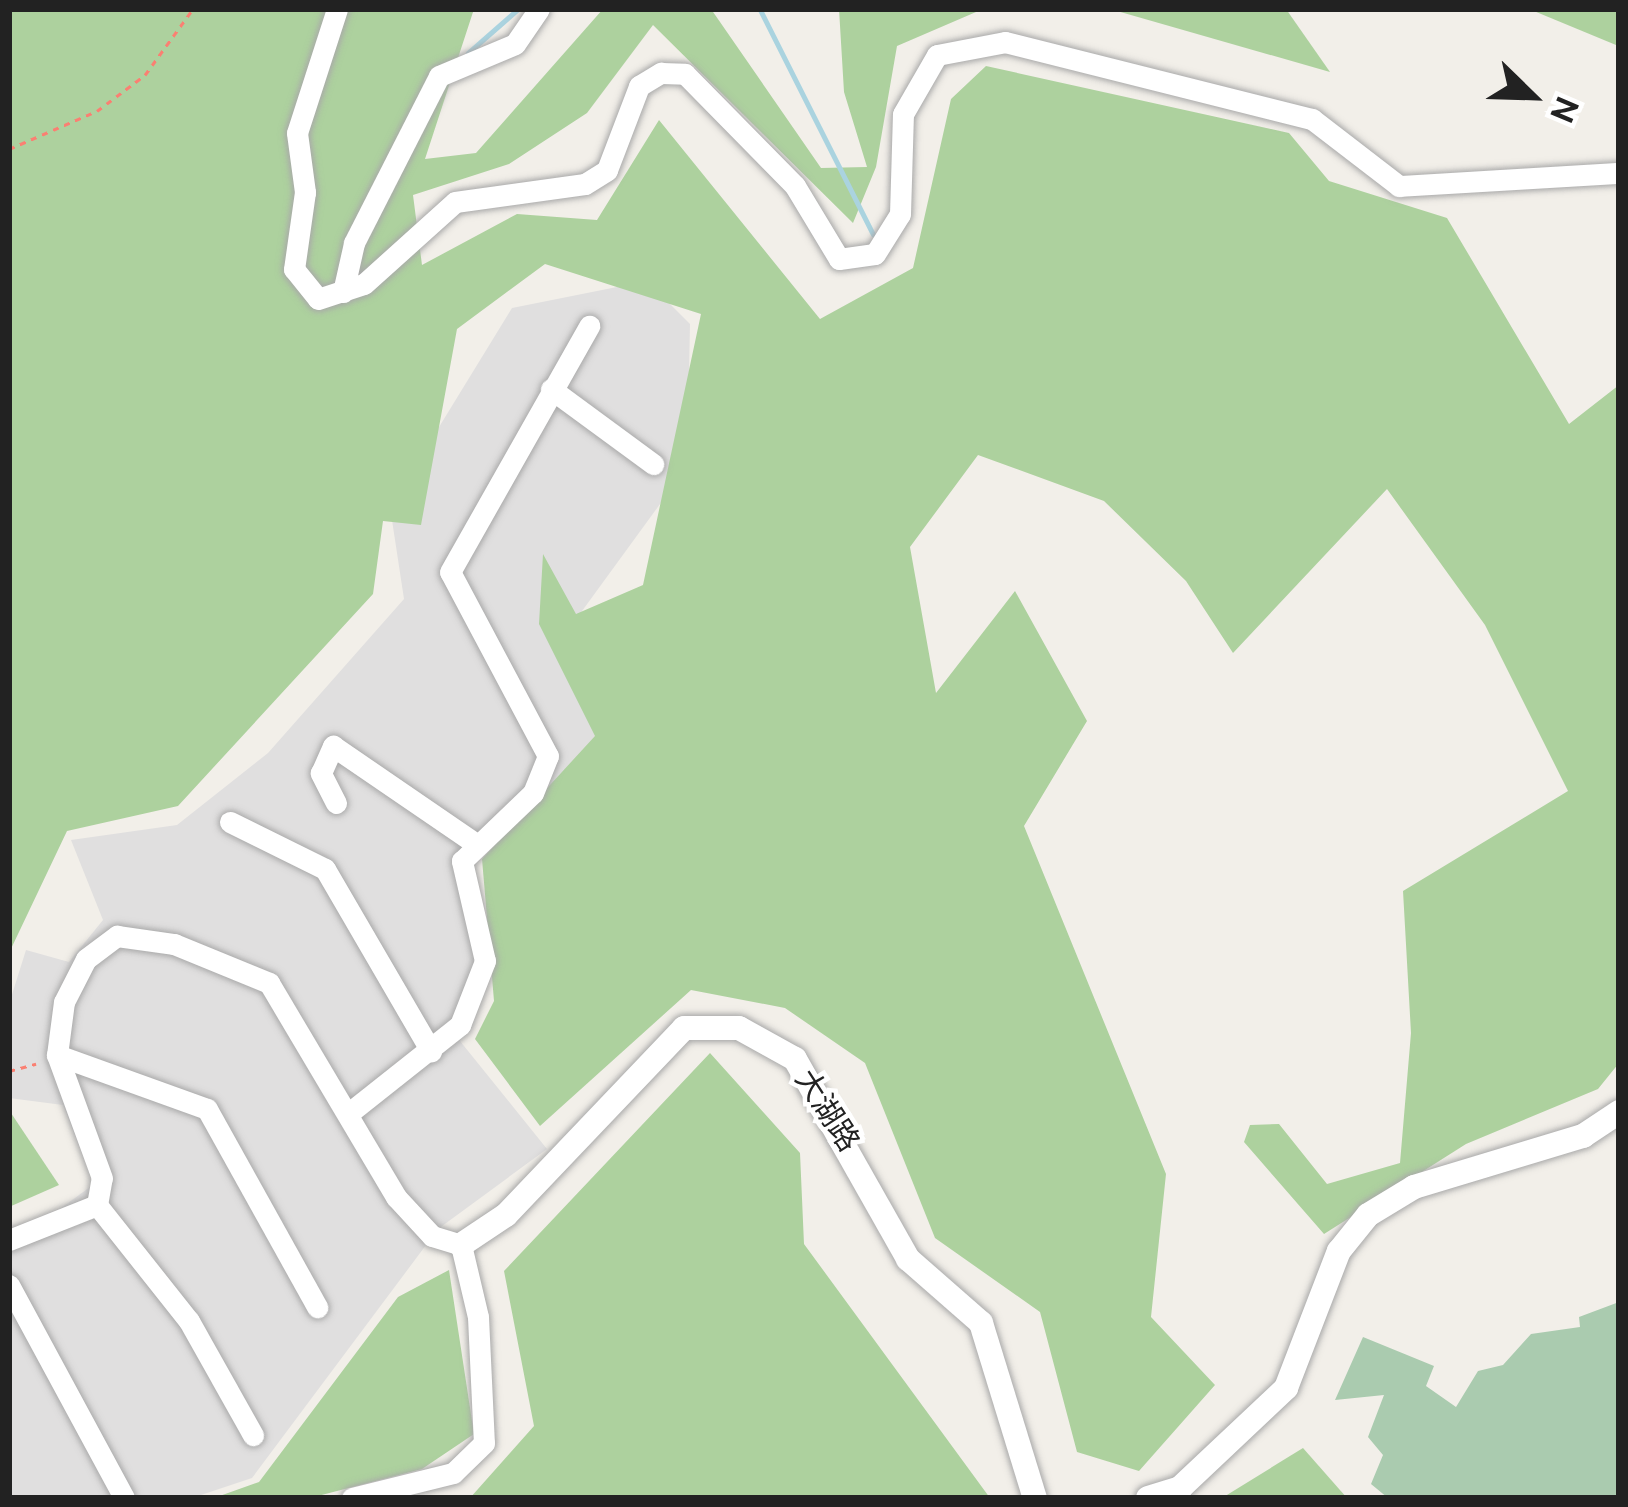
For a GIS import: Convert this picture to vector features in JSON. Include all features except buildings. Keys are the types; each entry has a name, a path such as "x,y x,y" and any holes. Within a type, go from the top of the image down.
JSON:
{"street":[{"path":"337,9 297,133 304,192 294,269 318,299 343,292 455,202 586,184 607,170 639,86 662,73 685,74 795,187 839,259 875,254 900,214 903,114 937,55 1005,43 1312,119 1399,186 1619,172"},
{"path":"343,292 354,243 439,76 514,44 539,9"},
{"path":"349,1113 460,1025 484,961 462,861 472,841 533,793 548,756 450,572 589,326"},
{"path":"551,389 653,464"},
{"path":"336,803 321,773 332,746 472,841"},
{"path":"230,822 325,869 431,1051"},
{"path":"253,1435 189,1321 97,1204 102,1178 57,1055 64,1002 86,959 117,936 174,944 269,983 432,1236 460,1245 488,1390 484,1442 452,1473 352,1498"},
{"name":"大湖路","path":"460,1245 506,1215 684,1028 740,1028 795,1059 908,1258 981,1323 1034,1498"},
{"path":"57,1055 207,1109 317,1307"},
{"path":"1148,1498 1180,1488 1286,1388 1339,1252 1368,1215 1414,1187 1582,1136 1619,1112"},
{"path":"9,1240 97,1204"},
{"path":"9,1285 124,1498"}],"path":[{"path":"9,149 97,111 145,75 193,9"}],"shaded area":[{"path":"647,281 690,324 687,467 558,644 601,714 597,762 470,863 496,963 460,1041 547,1149 438,1229 252,1478 192,1498 9,1498 9,1231 38,1225 94,1184 63,1105 9,1098 9,1004 26,950 69,962 103,920 71,840 177,825 268,753 404,599 390,507 512,308"}],"green space":[{"path":"9,9 474,9 425,159 476,153 603,9 711,9 821,168 867,167 844,92 839,9 983,9 897,46 876,167 853,223 653,25 587,113 509,164 413,195 422,265 517,214 597,220 659,120 820,319 913,268 951,99 986,66 1289,133 1329,181 1447,218 1569,424 1619,385 1619,1063 1598,1089 1466,1144 1324,1234 1244,1142 1250,1125 1279,1124 1327,1184 1400,1163 1411,1033 1403,891 1568,791 1485,625 1387,489 1233,653 1186,581 1104,501 978,455 910,547 936,693 1015,591 1087,721 1024,826 1166,1174 1151,1317 1215,1385 1139,1471 1077,1452 1040,1312 935,1238 865,1063 785,1008 691,990 540,1126 475,1039 494,1001 482,859 595,736 539,624 543,554 576,614 643,585 701,314 545,264 457,329 421,525 383,521 373,594 178,806 67,831 9,953"},
{"path":"1110,9 1286,9 1330,72"},
{"path":"1529,9 1619,9 1619,42 1616,45"},
{"path":"710,1053 800,1153 804,1244 990,1498 470,1498 534,1426 504,1271"},
{"path":"9,1110 59,1185 9,1207"},
{"path":"449,1270 474,1434 422,1469 310,1498 214,1498 259,1482 398,1297"},
{"path":"1619,1302 1619,1498 1388,1498 1371,1484 1383,1455 1368,1437 1384,1395 1335,1400 1363,1337 1434,1366 1426,1386 1456,1407 1478,1371 1503,1365 1531,1334 1580,1327 1579,1317"},
{"path":"1303,1448 1347,1498 1222,1498"}],"waterway":[{"path":"468,53 518,9"},
{"path":"760,9 873,234"}]}
